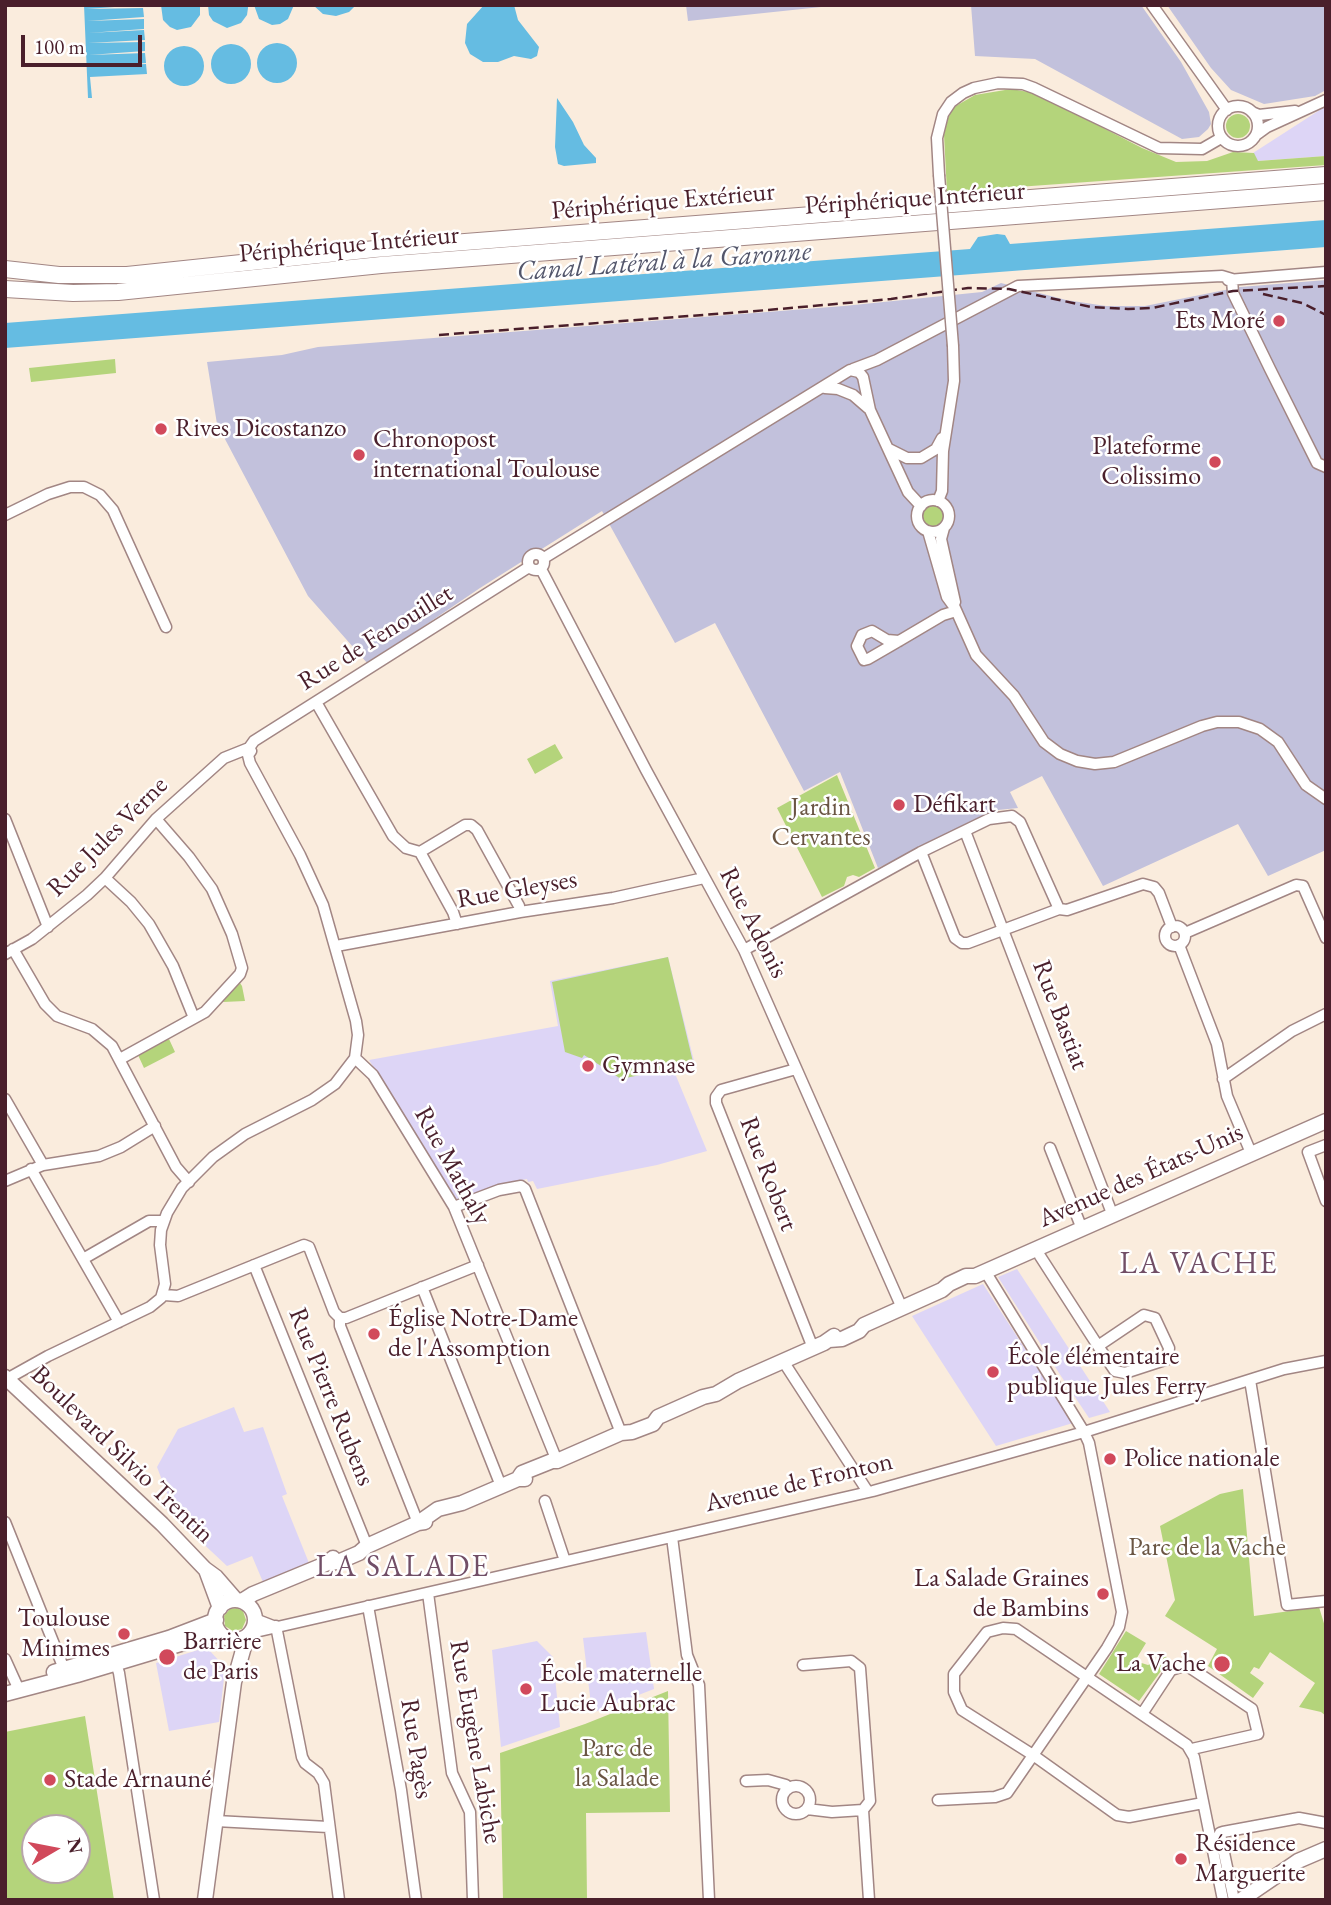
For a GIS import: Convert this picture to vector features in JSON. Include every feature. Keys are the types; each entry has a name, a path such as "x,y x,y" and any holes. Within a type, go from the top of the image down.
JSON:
{"highway":[{"name":"Périphérique Extérieur","path":"5,269 59,275 127,275 375,249 1326,175"},
{"name":"Périphérique Intérieur","path":"5,289 73,293 118,292 393,264 1326,192"}],"main road":[{"name":"Avenue des États-Unis","path":"221,1625 227,1602 247,1617 253,1594 359,1553 367,1546 418,1523 441,1517 462,1503 518,1479 525,1479 554,1466 556,1461 621,1433 632,1432 653,1423 657,1417 716,1394 738,1381 829,1340 842,1339 859,1331 864,1325 942,1290 951,1290 969,1282 980,1273 1326,1121"},
{"name":"Boulevard Silvio Trentin","path":"6,1378 216,1577 247,1617"},
{"name":"Boulevard Silvio Trentin","path":"205,1569 233,1662 234,1682"},
{"path":"11,1688 115,1659 221,1625 237,1640 247,1617"},
{"path":"205,1900 234,1682 247,1617"},
{"path":"11,1688 64,1669 115,1659"},
{"path":"1241,1900 1298,1860 1326,1849"},
{"path":"1249,1900 1290,1873 1326,1856"}],"street":[{"path":"1152,5 1227,110"},
{"path":"938,501 942,491 943,451 954,381 937,138 943,114 951,102 974,88 998,83 1023,85 1159,148 1202,149 1221,138"},
{"path":"1305,110 1259,114 1237,106 1227,110 1218,122 1221,138 1233,146 1247,145 1256,135 1326,100"},
{"path":"1252,113 1257,121 1256,135"},
{"path":"542,563 840,377 845,371 877,360 1009,289 1029,283 1222,276 1232,279 1326,272"},
{"path":"1232,279 1233,293 1270,369 1317,463 1326,467"},
{"path":"822,388 848,393 861,391 877,360"},
{"path":"853,369 859,372 864,382 870,410 908,492 921,506"},
{"path":"840,377 839,383 848,393 870,410"},
{"path":"888,449 907,457 921,458 930,454 941,441 948,422"},
{"path":"5,515 48,494 70,487 84,487 100,495 117,517 166,627"},
{"path":"944,528 934,532 922,527 917,519 921,506 929,501 938,501 948,512 948,520 941,540 956,609 976,655 1014,696 1044,742 1060,754 1095,764 1114,762 1202,726 1217,722 1239,722 1260,729 1278,741 1307,785 1326,799"},
{"path":"928,531 947,597 956,609"},
{"name":"Rue de Fenouillet","path":"247,751 254,741 529,567 535,570 542,563"},
{"name":"Rue Adonis","path":"542,563 704,878 744,950 902,1308"},
{"path":"899,641 956,609"},
{"path":"316,702 393,836 406,848 420,852 457,924"},
{"path":"6,1378 150,1307 163,1295 165,1284 160,1238 164,1221 179,1192 213,1157 245,1134 312,1100 335,1084 355,1058 358,1035 356,1021 337,946 314,883 247,751"},
{"name":"Rue Jules Verne","path":"9,951 48,927 105,878 156,819 216,765 231,754 247,751"},
{"path":"744,950 921,852 989,819 1012,816 1020,822 1059,909"},
{"path":"120,1059 211,1007 240,974 242,968 212,889 156,819"},
{"path":"5,821 48,927"},
{"path":"420,852 465,825 471,825 483,841 520,912"},
{"name":"Rue Bastiat","path":"965,831 1113,1216"},
{"path":"921,852 955,938 962,943 1059,909 1067,911 1143,884 1154,887 1159,893 1172,927"},
{"path":"105,878 131,902 149,924 173,966 194,1018"},
{"name":"Rue Gleyses","path":"337,946 520,912 613,898 704,878"},
{"path":"1185,933 1296,885 1303,886 1326,938"},
{"path":"1172,927 1178,927 1185,933 1185,939 1179,945 1172,946 1166,939 1167,930 1172,927"},
{"path":"1179,945 1217,1044 1227,1096 1251,1153"},
{"path":"9,951 45,1004 66,1021 102,1035 120,1059 176,1167 188,1182"},
{"path":"1223,1079 1292,1031 1326,1014"},
{"name":"Rue Mathaly","path":"355,1058 373,1075 454,1207 556,1461"},
{"name":"Rue Robert","path":"796,1069 721,1090 716,1097 716,1103 813,1348"},
{"path":"5,1099 43,1165"},
{"path":"5,1181 43,1165 99,1156 121,1147 155,1126"},
{"path":"1326,1145 1308,1152 1326,1201"},
{"path":"1050,1148 1082,1229"},
{"path":"31,1169 119,1322"},
{"path":"454,1207 499,1190 521,1186 525,1189 621,1433"},
{"path":"83,1259 149,1222 164,1221"},
{"path":"163,1295 178,1296 304,1245 309,1247 334,1312 340,1318 340,1326 418,1523"},
{"path":"1037,1249 1098,1346 1115,1371 1125,1373 1168,1359 1170,1348 1155,1318 1144,1315 1098,1346"},
{"name":"Rue Pierre Rubens","path":"254,1265 367,1546"},
{"path":"340,1318 346,1318 478,1265"},
{"path":"937,1800 1004,1795 1010,1789 1119,1627 1122,1612 1089,1443 980,1273"},
{"path":"422,1287 501,1486"},
{"path":"783,1361 868,1492"},
{"name":"Avenue de Fronton","path":"247,1617 276,1626 868,1492 1084,1432 1284,1369 1326,1361"},
{"path":"1250,1380 1287,1605 1326,1601"},
{"path":"545,1501 565,1561"},
{"path":"5,1522 64,1669"},
{"path":"671,1537 687,1655 699,1685 709,1900"},
{"name":"Rue Eugène Labiche","path":"428,1592 450,1761 454,1779 470,1812 473,1900"},
{"name":"Rue Pagès","path":"368,1606 401,1790 416,1900"},
{"path":"276,1626 302,1757 324,1783 339,1900"},
{"path":"1203,1803 1123,1817 962,1710 954,1692 954,1674 987,1632 1003,1628 1016,1629 1192,1749 1223,1900"},
{"path":"5,1659 11,1688"},
{"path":"115,1659 154,1900"},
{"path":"803,1665 851,1661 860,1668 870,1801 863,1810 869,1900"},
{"path":"1142,1714 1171,1670 1186,1665 1252,1709 1258,1734 1192,1749"},
{"path":"746,1781 768,1780 786,1785 788,1789"},
{"path":"807,1809 810,1802 806,1791 799,1787 788,1789 783,1797 786,1810 797,1814 807,1809 832,1812 863,1810"},
{"path":"1206,1816 1220,1833 1234,1900"},
{"path":"1220,1833 1299,1818 1326,1823"},
{"path":"216,1821 328,1827"},
{"path":"1213,1852 1220,1833"}],"shaded area":[{"path":"686,5 840,5 688,21"},
{"path":"971,5 1141,5 1181,62 1209,112 1211,124 1199,137 1182,139 1035,59 975,56"},
{"path":"1167,5 1326,5 1326,90 1315,96 1264,104 1231,90 1211,68"},
{"path":"1326,106 1326,156 1257,161 1253,153"},
{"path":"1326,280 1326,850 1268,876 1238,824 1103,886 1042,776 1010,792 1018,808 998,810 878,868 840,772 804,791 715,623 675,643 602,511 480,588 368,664 308,596 217,424 207,362 282,355 318,347 844,306 982,292 1001,283 1066,300 1106,306 1145,306 1240,287"},
{"path":"668,957 695,1065 674,1071 707,1151 657,1165 537,1189 533,1181 528,1182 527,1179 493,1186 461,1200 454,1198 369,1060 558,1026 550,981"},
{"path":"1017,1269 1110,1412 1089,1418 1059,1373 998,1277"},
{"name":"École élémentaire publique Jules Ferry","path":"983,1284 1073,1423 996,1446 912,1316"},
{"path":"234,1407 244,1432 263,1427 287,1494 282,1496 309,1563 263,1582 252,1556 227,1566 164,1507 171,1504 157,1467 178,1429"},
{"path":"646,1632 654,1689 592,1713 583,1638"},
{"name":"École maternelle Lucie Aubrac","path":"537,1641 553,1657 560,1727 501,1747 492,1650"},
{"path":"198,1650 210,1651 222,1664 224,1678 219,1722 169,1731 156,1663"}],"green space":[{"path":"1011,89 1029,92 1055,103 1142,148 1176,162 1207,161 1233,152 1254,153 1258,161 1326,156 1326,165 947,192 944,135 954,107 975,95"},
{"path":"1238,114 1246,118 1250,126 1246,134 1238,138 1230,134 1226,126 1230,118"},
{"path":"115,359 116,373 31,382 29,368"},
{"path":"933,506 943,513 944,517 937,527 933,528 923,521 922,517 929,507"},
{"path":"555,744 563,758 535,774 527,759"},
{"name":"Jardin Cervantes","path":"837,775 875,868 859,877 847,877 844,886 822,897 777,808"},
{"path":"668,957 693,1062 621,1079 584,1055 582,1058 565,1052 552,982"},
{"path":"240,983 245,1001 223,1002 237,984"},
{"path":"169,1039 175,1052 144,1068 138,1055"},
{"name":"Parc de la Vache","path":"1243,1489 1254,1616 1319,1607 1326,1630 1326,1716 1321,1712 1299,1707 1315,1683 1270,1652 1259,1669 1254,1667 1250,1673 1264,1683 1253,1698 1208,1666 1217,1649 1165,1616 1175,1600 1160,1526 1220,1494"},
{"path":"230,1609 243,1611 246,1620 242,1629 233,1631 225,1626 224,1616"},
{"path":"1126,1631 1146,1643 1135,1661 1148,1665 1160,1659 1163,1654 1169,1660 1139,1701 1099,1674"},
{"name":"Parc de la Salade","path":"668,1691 670,1812 586,1813 587,1900 503,1900 500,1753 585,1724"},
{"name":"Stade Arnauné","path":"85,1716 114,1900 5,1900 5,1732"}],"water":[{"path":"84,5 143,5 86,9 143,8 144,17 87,21 144,19 144,29 88,33 144,30 145,40 88,43 145,42 145,51 89,55 145,53 146,63 89,67 146,64 147,74 90,77 92,98 88,98"},
{"path":"161,5 200,5 200,15 191,27 177,30 163,20"},
{"path":"208,5 248,5 247,15 241,23 227,28 213,21"},
{"path":"254,5 294,5 288,19 272,25 259,19"},
{"path":"313,5 356,5 349,12 336,16 323,14"},
{"path":"484,5 514,5 518,20 539,47 537,56 531,59 514,56 498,62 483,62 470,54 465,43 467,24"},
{"path":"277,43 291,49 297,63 291,77 277,83 263,77 257,63 263,49"},
{"path":"231,44 245,50 251,64 245,78 231,84 217,78 211,64 217,50"},
{"path":"184,46 192,47 198,52 203,58 203,74 198,80 192,85 184,86 176,85 170,80 165,74 164,66 165,58 170,52 176,47"},
{"path":"557,98 584,145 596,158 596,163 564,166 558,164 555,147"},
{"path":"1326,220 1326,247 5,348 5,323 970,249 978,237 997,234 1005,235 1010,244"}],"railway":[{"path":"439,335 768,310 891,299 968,288 1009,289 1091,307 1128,309 1152,308 1233,291 1326,286"},
{"path":"1263,294 1302,303 1326,315"}],"place":[{"name":"Ets Moré","path":"1279,321"},
{"name":"Rives Dicostanzo","path":"161,429"},
{"name":"Chronopost international Toulouse","path":"359,455"},
{"name":"Plateforme Colissimo","path":"1215,462"},
{"name":"Défikart","path":"899,805"},
{"name":"Gymnase","path":"588,1066"},
{"name":"Église Notre-Dame de l'Assomption","path":"374,1334"},
{"name":"École élémentaire publique Jules Ferry","path":"993,1372"},
{"name":"Police nationale","path":"1110,1459"},
{"name":"La Salade Graines de Bambins","path":"1103,1594"},
{"name":"Toulouse Minimes","path":"124,1634"},
{"name":"Barrière de Paris","path":"167,1657"},
{"name":"La Vache","path":"1222,1664"},
{"name":"École maternelle Lucie Aubrac","path":"526,1689"},
{"name":"Stade Arnauné","path":"50,1780"},
{"name":"Résidence Marguerite","path":"1181,1859"}],"district":[{"name":"LA VACHE","path":"1199,1265"},
{"name":"LA SALADE","path":"403,1568"}],"water label":[{"name":"Canal Latéral à la Garonne","path":"664,262"}]}
